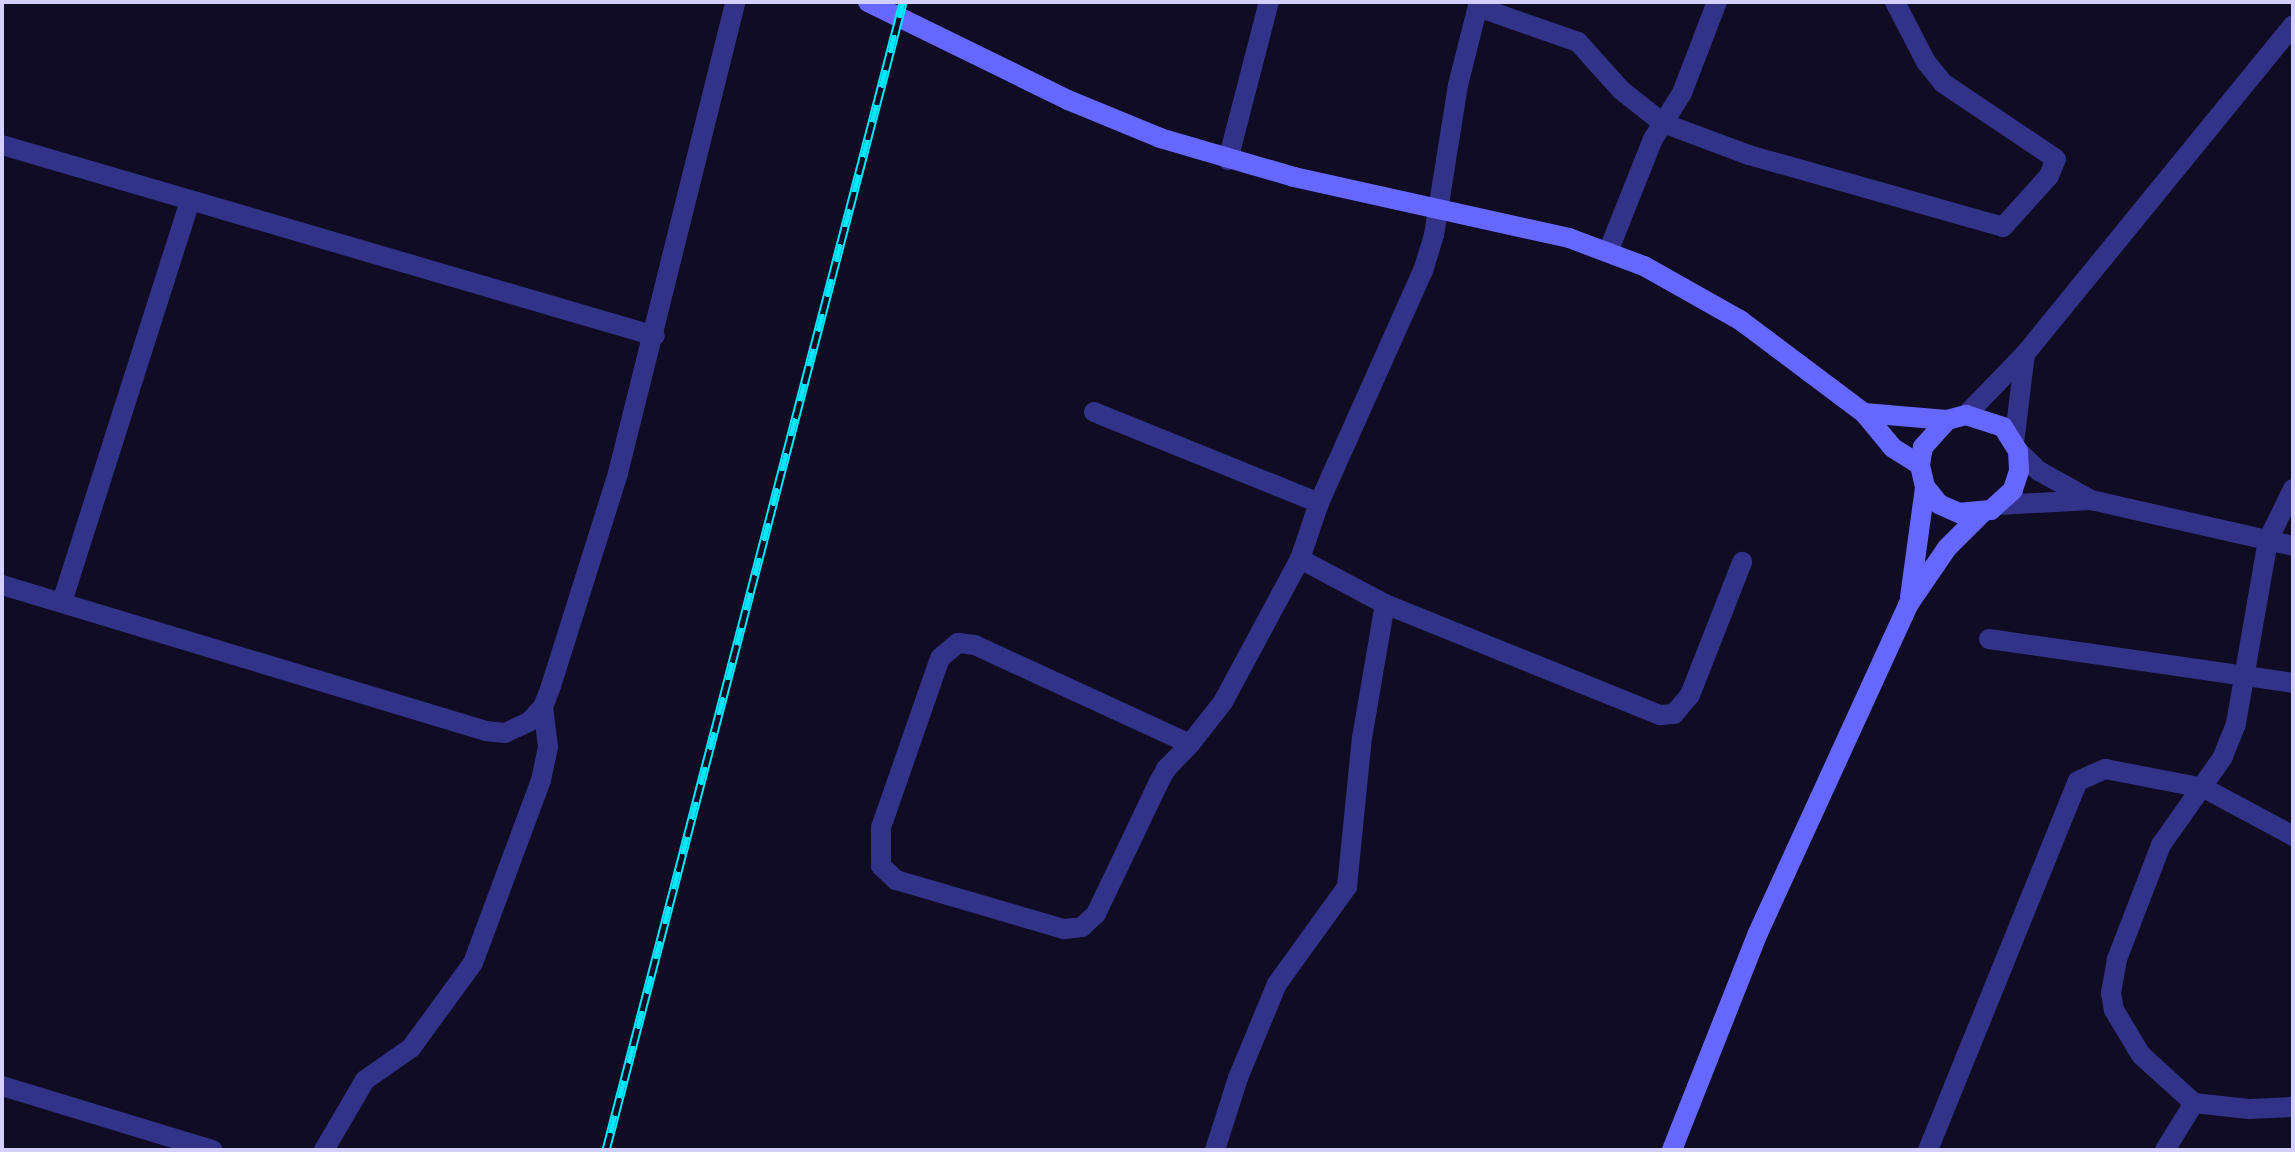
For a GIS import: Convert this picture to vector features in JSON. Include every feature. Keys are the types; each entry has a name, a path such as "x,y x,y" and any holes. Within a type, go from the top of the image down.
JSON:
{"main road":[{"path":"868,2 1068,100 1228,160 1505,222 1608,252 1686,287 1740,320 1864,413 1893,448 1920,465"},
{"path":"1672,1150 1758,933 1908,605 1947,548 2013,490 2016,447 1985,417 1864,413"},
{"path":"1908,605 1925,487 1920,465 1932,432 1956,418"},
{"path":"1925,487 1939,504 1959,513 1990,509"}],"street":[{"path":"324,1150 365,1080 411,1048 473,963 541,780 548,747 543,707 618,473 655,336 735,2"},
{"path":"1228,160 1269,2"},
{"path":"1608,252 1663,123 1682,93 1717,2"},
{"path":"1190,744 975,645 958,643 940,658 881,827 881,866 896,880 1064,929 1082,927 1096,914 1160,780 1190,744 1223,702 1300,559 1319,503 1427,262 1478,5 1578,42 1621,90 1663,123 1764,159 2003,227 2049,176 2056,159 1943,83 1926,62 1895,2"},
{"path":"1956,418 2025,354 2293,25"},
{"path":"2,145 655,336"},
{"path":"62,602 190,200"},
{"path":"2025,354 2016,447 2039,471 2091,500 2293,546"},
{"path":"1094,412 1319,503"},
{"path":"2293,489 2268,540 2248,674 2223,757 2161,845 2117,959 2111,993 2114,1010 2141,1055 2194,1103 2249,1109 2293,1107"},
{"path":"1990,509 2091,500"},
{"path":"1300,559 1385,604 1644,711 1674,714 1690,695 1742,562"},
{"path":"2,585 486,731 518,729 543,707"},
{"path":"1215,1150 1238,1078 1277,984 1347,887 1364,727 1385,604"},
{"path":"1989,639 2248,674 2293,683"},
{"path":"1928,1150 2078,781 2105,769 2204,788 2293,836"},
{"path":"2,1086 213,1150"},
{"path":"2165,1150 2194,1103"}],"railway":[{"path":"606,1150 903,2"}]}
